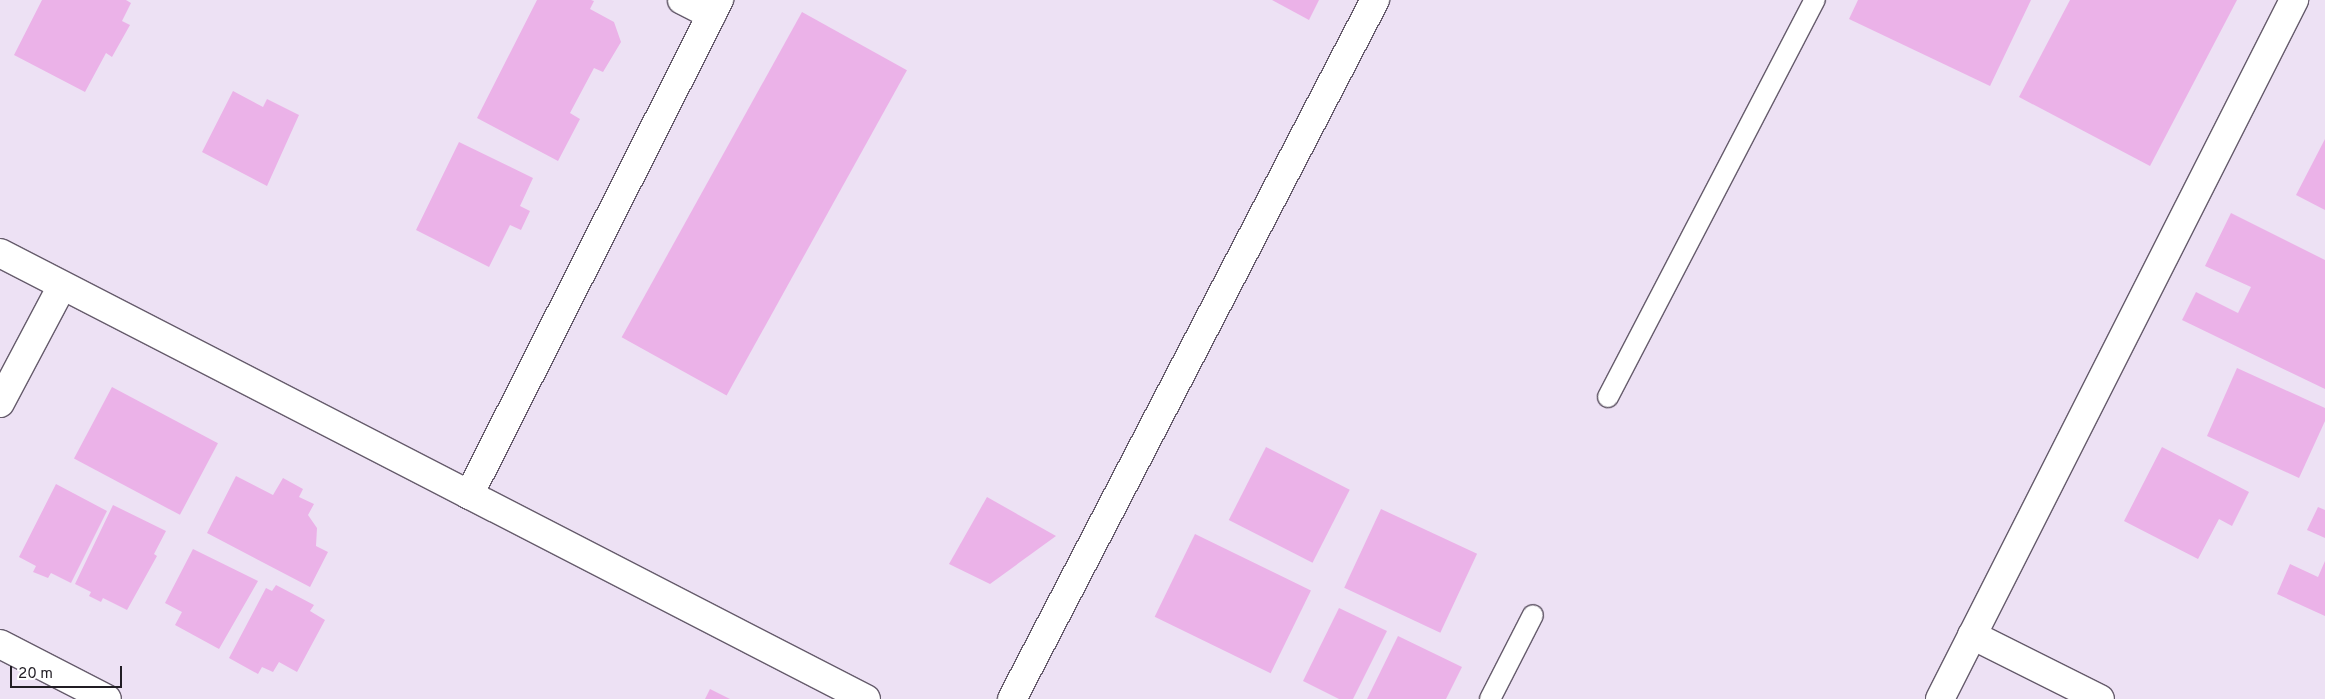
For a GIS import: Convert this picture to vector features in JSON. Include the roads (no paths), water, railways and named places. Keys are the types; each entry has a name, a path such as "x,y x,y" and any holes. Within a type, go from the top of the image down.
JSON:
{"street":[{"path":"469,495 715,7 682,0"},
{"path":"1012,699 1374,0"},
{"path":"1940,699 2294,0"},
{"path":"0,254 866,699"},
{"path":"0,403 62,286"},
{"path":"1972,635 2100,699"},
{"path":"0,644 107,699"}],"lane":[{"path":"1608,397 1815,0"},
{"path":"1490,699 1533,615"}]}
